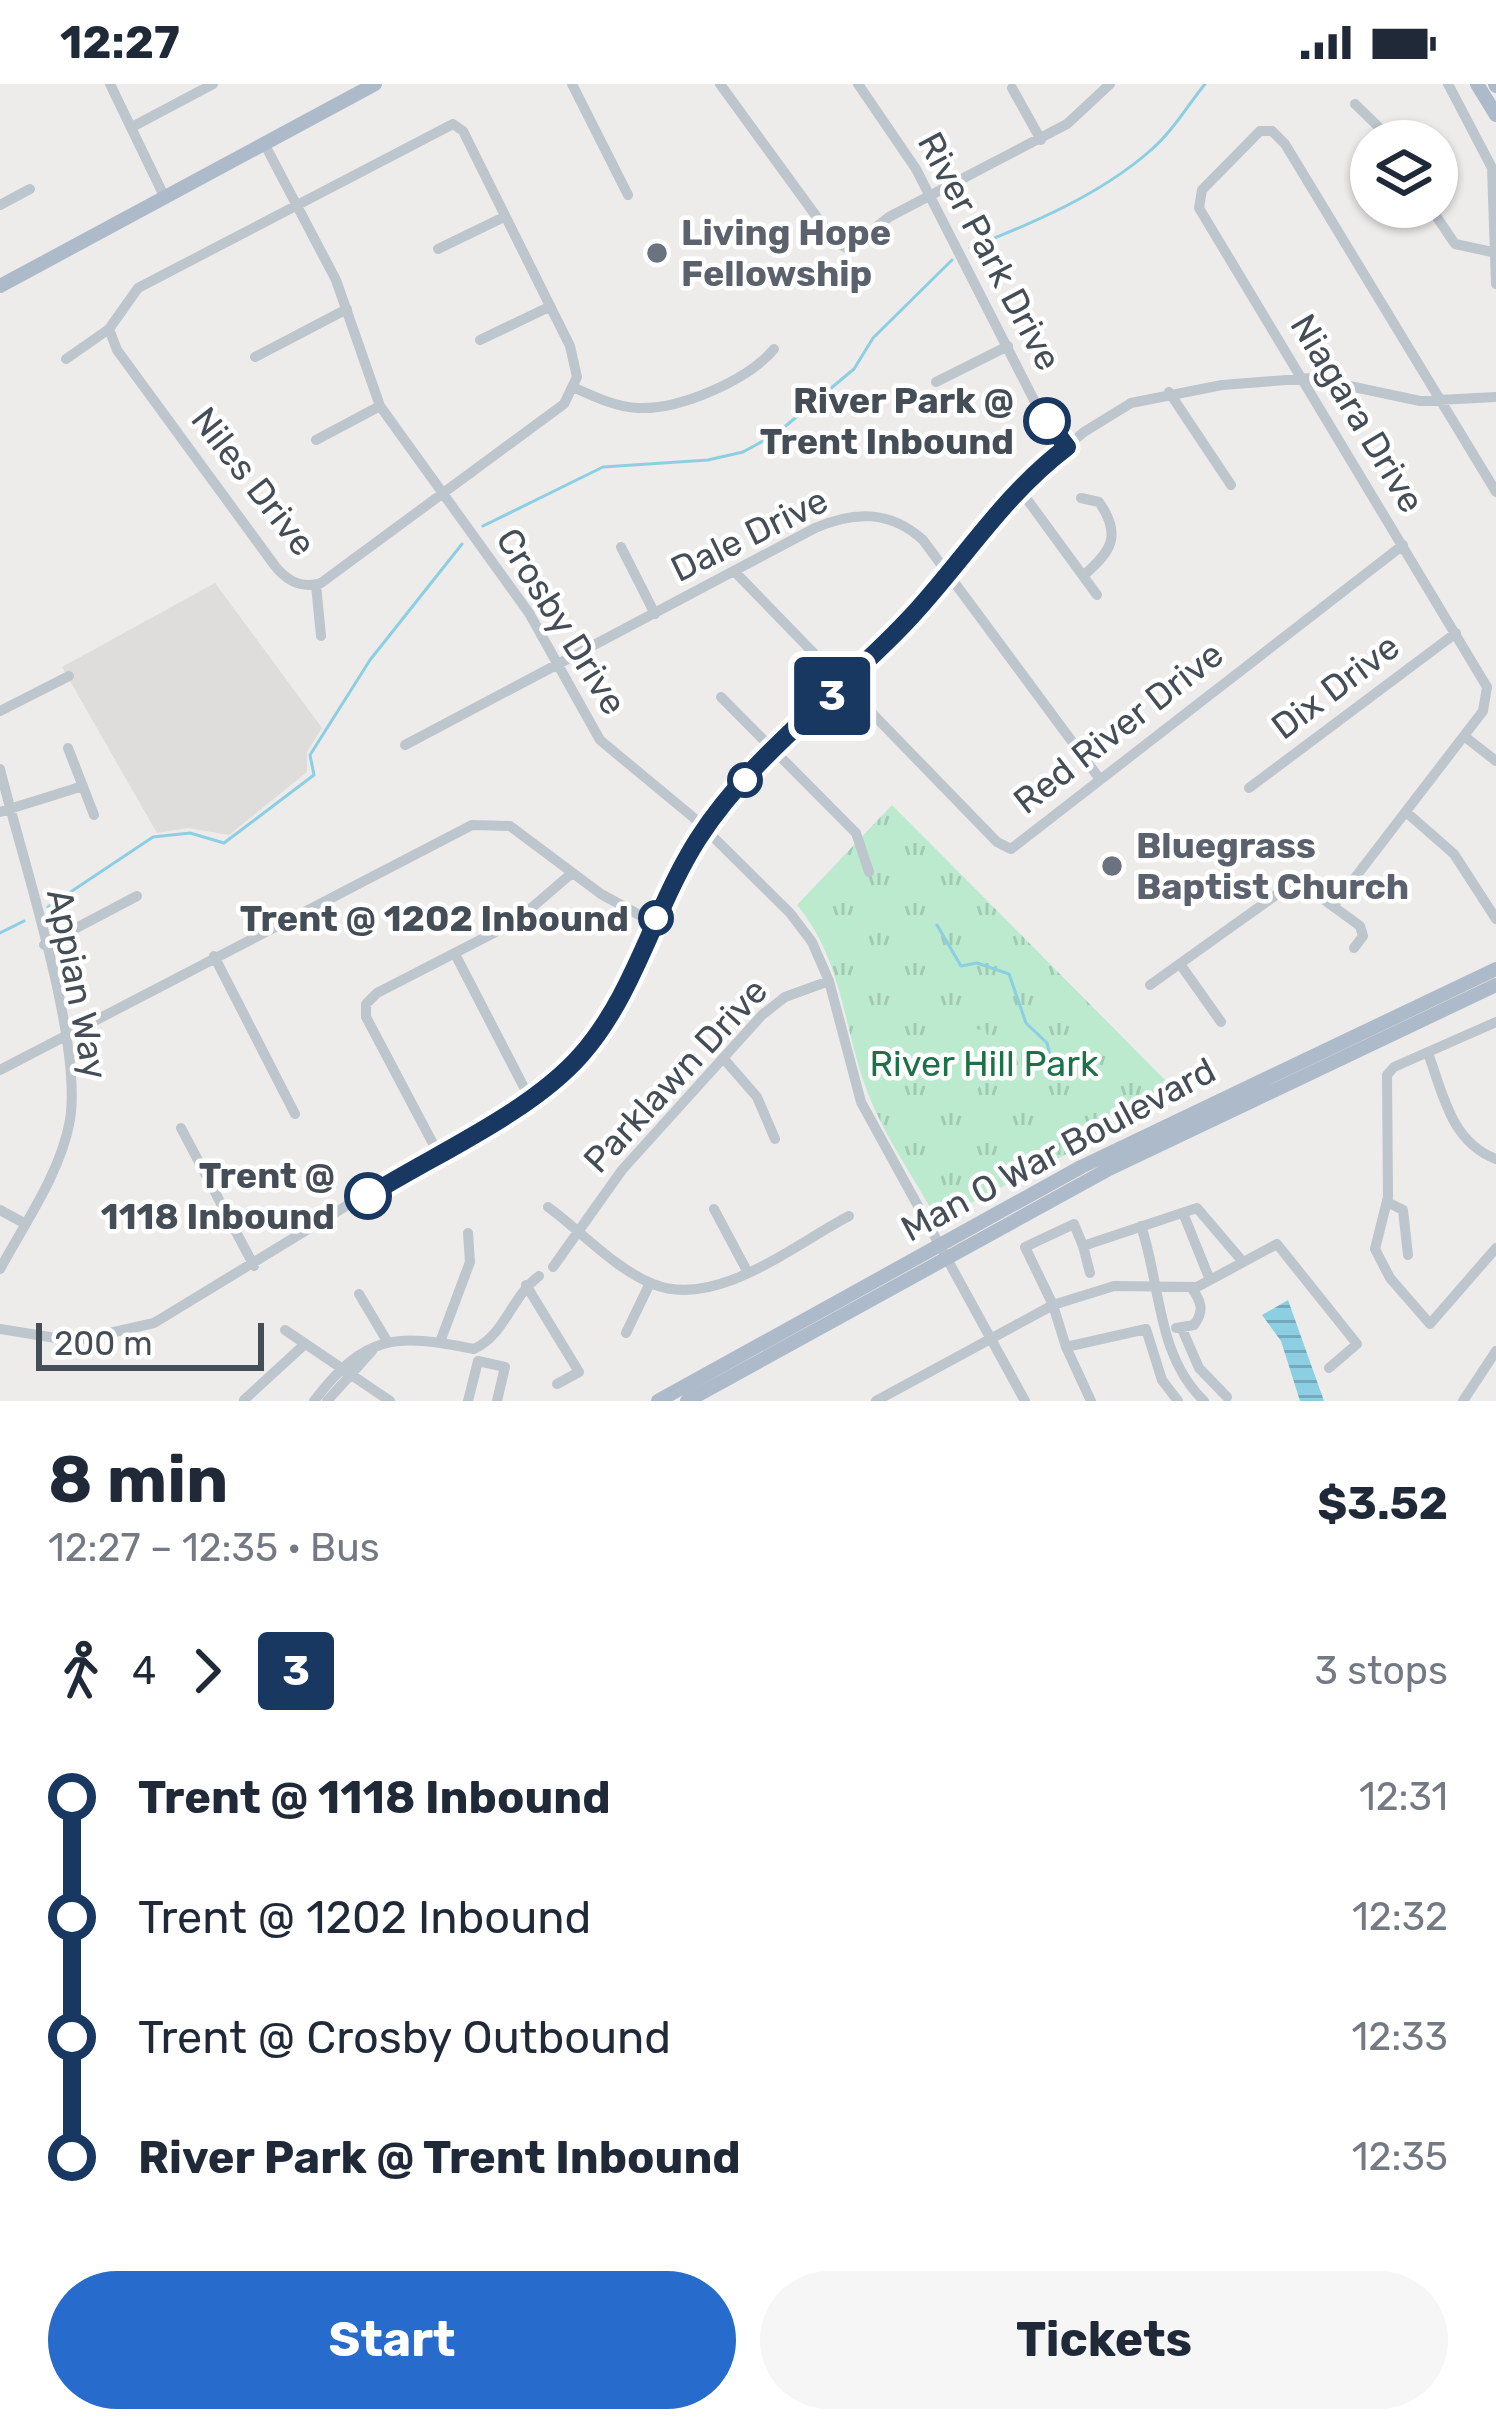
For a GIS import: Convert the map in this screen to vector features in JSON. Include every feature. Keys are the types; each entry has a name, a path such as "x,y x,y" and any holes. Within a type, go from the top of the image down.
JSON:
{"main road":[{"path":"0,286 375,84"},
{"path":"1477,84 1496,115"},
{"name":"Man O War Boulevard","path":"687,1401 1209,1102 1496,969"},
{"name":"Man O War Boulevard","path":"658,1401 1170,1138 1496,986"}],"street":[{"path":"110,84 165,198"},
{"path":"132,128 213,84"},
{"path":"572,84 628,195"},
{"path":"720,84 840,247 854,248 879,224 1041,140 1110,84"},
{"name":"River Park Drive","path":"858,84 931,196 1036,404 1067,447"},
{"path":"1448,84 1489,157 1496,284"},
{"path":"1012,88 1041,140"},
{"path":"1355,104 1371,120"},
{"path":"66,359 109,329 138,288 453,124 463,131 574,356 575,388 628,407 667,405 752,370 774,349"},
{"name":"Niagara Drive","path":"1334,904 1464,736 1487,695 1456,633 1197,202 1215,177 1266,130 1285,144 1496,492"},
{"name":"Crosby Drive","path":"265,146 347,309 380,406 529,613 607,748 705,829 799,924 830,981 854,1086 1025,1401"},
{"path":"0,206 30,189"},
{"path":"438,249 504,217"},
{"path":"1444,228 1455,244 1492,252"},
{"path":"480,340 549,307"},
{"path":"255,357 347,309"},
{"name":"Niles Drive","path":"109,329 117,350 275,566 296,584 316,585 564,404 575,388"},
{"path":"936,382 1008,346"},
{"path":"0,1329 74,1341 154,1323 529,1097 571,1066 599,1032 705,829 948,571 1018,487 1131,403 1169,392 1301,379 1340,381 1443,402 1496,397"},
{"path":"1169,392 1231,485"},
{"path":"316,440 380,406"},
{"path":"1018,487 1097,595"},
{"path":"1081,498 1099,502 1114,524 1103,559 1083,575"},
{"name":"Dale Drive","path":"405,745 815,528 860,515 884,517 910,528 948,571 1099,778"},
{"name":"Red River Drive","path":"735,572 1008,849 1403,545"},
{"path":"620,547 655,614"},
{"path":"316,585 321,636"},
{"name":"Dix Drive","path":"1250,788 1456,633"},
{"path":"0,711 69,676"},
{"path":"721,697 856,833 869,872"},
{"path":"1464,736 1496,761"},
{"path":"68,748 94,815"},
{"name":"Appian Way","path":"0,769 5,810 65,1035 72,1087 67,1132 0,1269"},
{"path":"5,810 83,786"},
{"path":"1406,812 1454,854 1496,919"},
{"path":"0,1070 472,825 510,826 572,873 654,923"},
{"path":"438,1153 365,1009 377,993 532,910 572,873"},
{"path":"1150,985 1291,881 1302,882 1363,930 1354,948"},
{"path":"44,945 137,896"},
{"path":"455,954 529,1097"},
{"path":"214,956 295,1114"},
{"path":"1180,964 1221,1022"},
{"name":"Parklawn Drive","path":"553,1267 622,1170 773,1005 830,981"},
{"path":"1496,1022 1387,1075 1387,1202 1376,1237 1377,1259 1430,1324 1496,1248"},
{"path":"1428,1053 1457,1128 1467,1143 1496,1159"},
{"path":"724,1059 758,1096 775,1139"},
{"path":"181,1128 254,1266"},
{"path":"1387,1202 1396,1202 1402,1210 1408,1255"},
{"path":"548,1207 650,1283 698,1290 746,1271 849,1216"},
{"path":"714,1209 746,1271"},
{"path":"1083,1246 1202,1209 1243,1262"},
{"path":"0,1210 25,1223"},
{"path":"1183,1213 1210,1280"},
{"path":"1090,1273 1074,1224 1025,1246 1091,1401"},
{"path":"1141,1226 1154,1262 1153,1284 1165,1327 1188,1383 1204,1401"},
{"path":"440,1342 470,1262 467,1234"},
{"path":"876,1401 1053,1305 1114,1286 1191,1287 1277,1244 1358,1344 1330,1368"},
{"path":"468,1401 476,1355 495,1336 526,1285 539,1276"},
{"path":"626,1334 650,1283"},
{"path":"526,1285 579,1372 556,1384"},
{"path":"1165,1327 1182,1329 1201,1316 1201,1302 1191,1287"},
{"path":"359,1294 382,1343"},
{"path":"1066,1348 1147,1329 1170,1398 1188,1383"},
{"path":"1182,1329 1199,1368 1227,1397"},
{"path":"285,1330 387,1400"},
{"path":"314,1401 382,1343 440,1342 505,1367 497,1401"},
{"path":"244,1400 305,1344"},
{"path":"1462,1401 1496,1351"},
{"path":"327,1401 344,1372"}],"shaded area":[{"path":"215,583 322,728 307,752 307,772 229,835 188,828 157,833 62,667"}],"green space":[{"name":"River Hill Park","path":"892,805 1181,1096 937,1220 873,1105 833,970 797,905"},
{"path":"985,1029 991,1057 984,1080 967,1099 941,1111 919,1044 923,1035"}],"water":[{"path":"1288,1300 1324,1401 1300,1401 1281,1341 1262,1315"}],"waterway":[{"path":"970,248 1110,181 1166,135 1205,84"},
{"path":"483,526 603,467 708,460 743,452 776,434 854,369 873,338 952,260"},
{"path":"48,907 153,837 190,833 224,843 314,775 310,755 370,660 462,544"},
{"path":"0,933 24,921"},
{"path":"937,925 961,966 977,963 1009,974 1026,1023 1047,1043 1051,1059"}],"bus line":[{"name":"3","path":"368,1196 544,1088 582,1054 609,1017 705,829 745,780 911,617 1006,499 1067,447 1047,421"}],"place":[{"name":"Living Hope Fellowship","path":"657,253"},
{"name":"River Park @ Trent Inbound","path":"1047,421"},
{"name":"Bluegrass Baptist Church","path":"1112,866"},
{"name":"Trent @ 1202 Inbound","path":"656,918"},
{"name":"Trent @ 1118 Inbound","path":"368,1196"}]}
